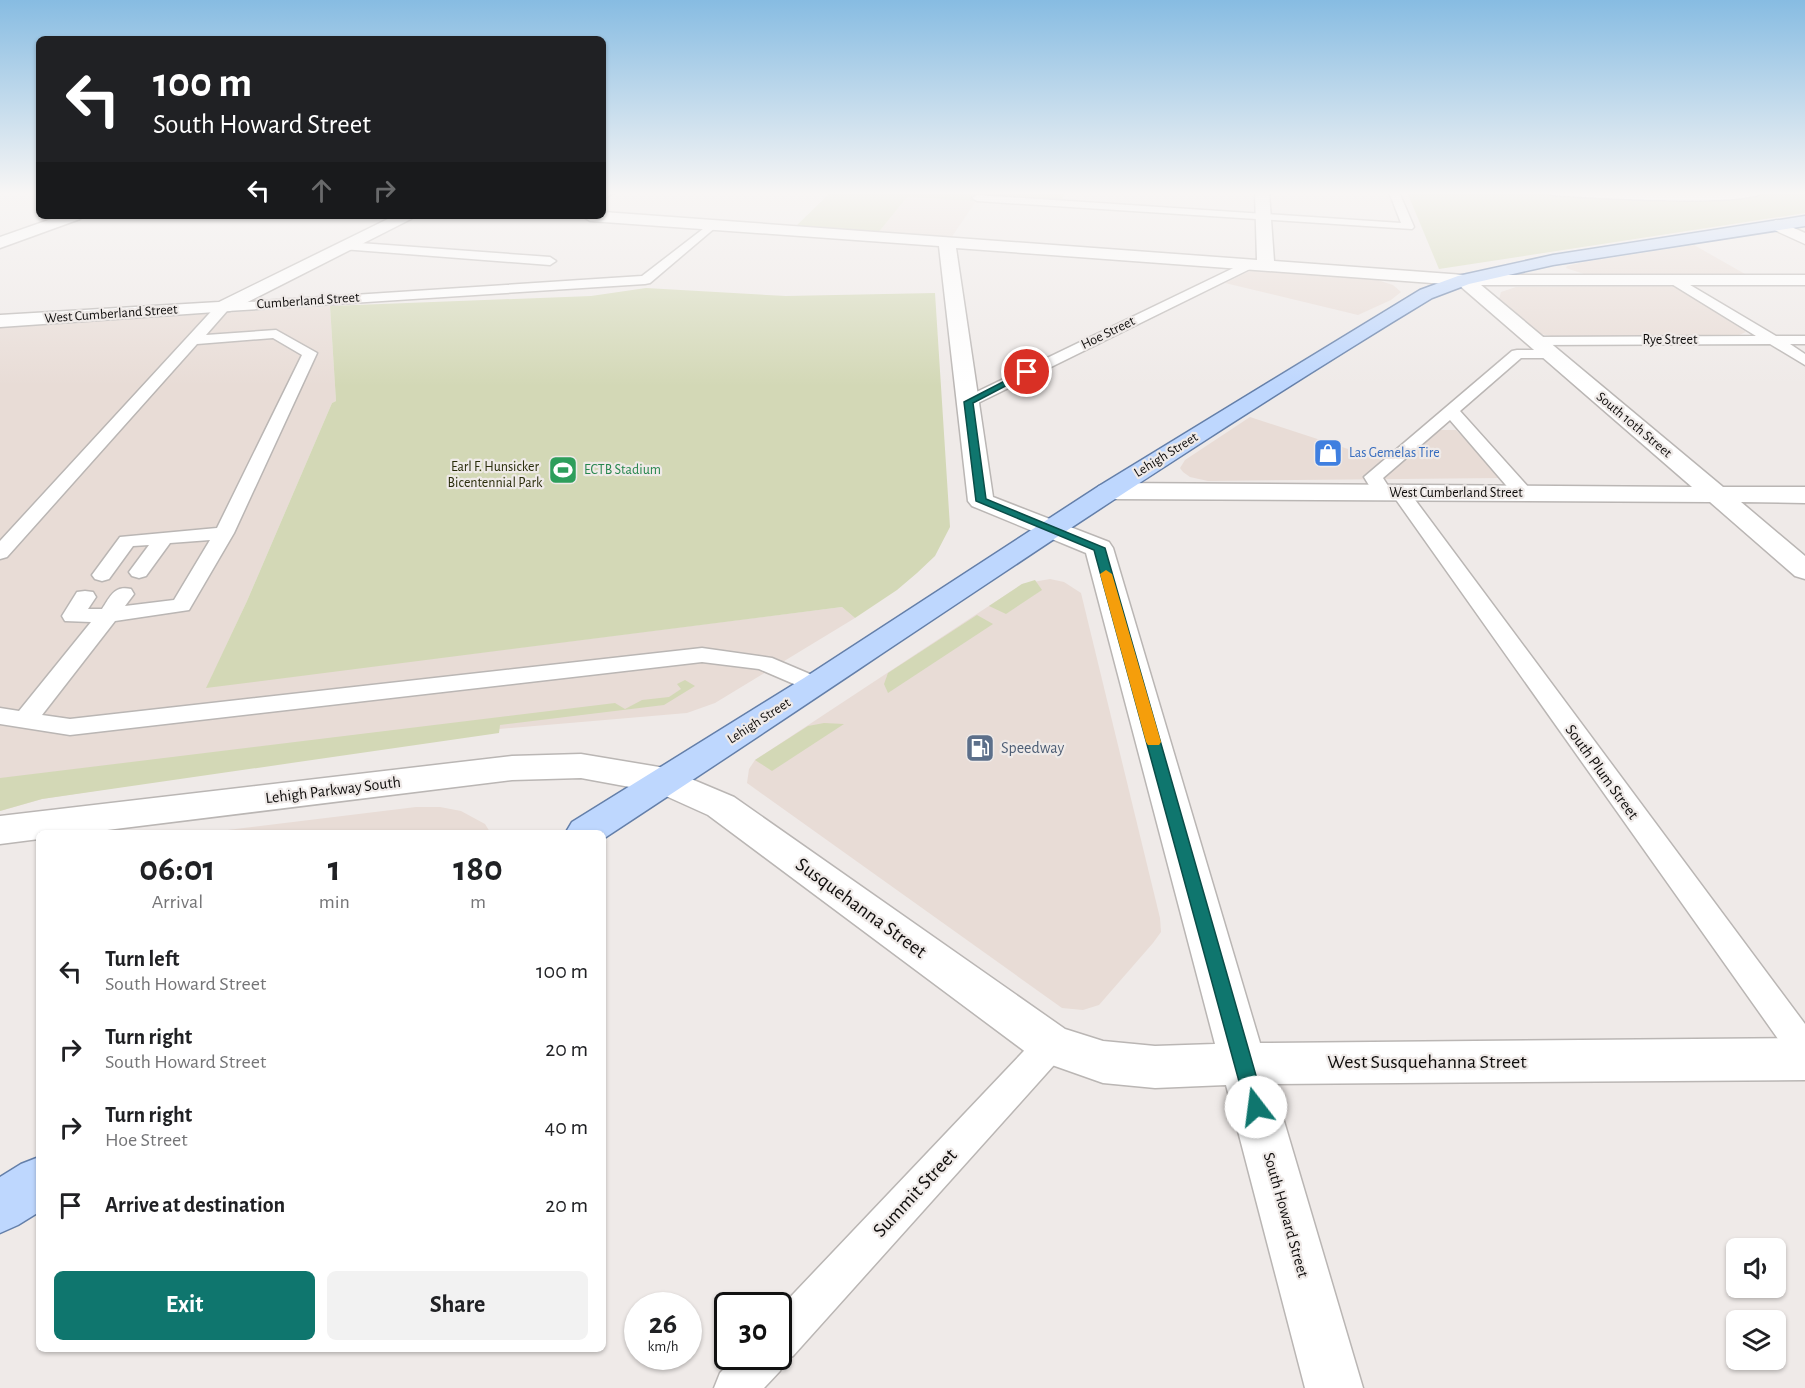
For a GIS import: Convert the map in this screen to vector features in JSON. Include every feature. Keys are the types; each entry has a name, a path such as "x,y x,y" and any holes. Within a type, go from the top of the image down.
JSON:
{"main road":[{"name":"Lehigh Street","path":"588,830 816,685 1050,528 1425,294 1464,280 1574,257"},
{"path":"0,1207 36,1184"}],"street":[{"path":"223,307 324,257"},
{"name":"South Howard Street","path":"949,257 981,501 1099,548 1334,1388"},
{"path":"1140,257 1464,280 1805,280"},
{"path":"1265,257 1266,266"},
{"name":"South 10th Street","path":"1464,280 1805,570"},
{"name":"West Cumberland Street","path":"0,321 223,307"},
{"name":"West Cumberland Street","path":"1108,491 1805,495"},
{"name":"Lehigh Parkway South","path":"0,830 512,768 580,766 665,781"},
{"name":"Susquehanna Street","path":"665,781 721,806 1051,1045"},
{"name":"West Susquehanna Street","path":"1051,1045 1103,1062 1155,1067 1244,1064 1805,1059"}],"lane":[{"path":"493,257 550,261"},
{"name":"Cumberland Street","path":"223,307 645,280 673,257"},
{"name":"Hoe Street","path":"968,402 1248,265"},
{"path":"1675,280 1805,360"},
{"path":"0,553 223,307"},
{"path":"86,597 73,616 108,615 181,606 224,533 310,353 276,334 192,340"},
{"name":"Rye Street","path":"1392,493 1373,477 1517,354 1543,347 1805,340"},
{"path":"1450,410 1524,494"},
{"name":"South Plum Street","path":"1392,493 1805,1050"},
{"path":"102,575 127,541 224,533"},
{"path":"139,572 165,537"},
{"path":"26,720 123,594"},
{"path":"0,716 70,727 702,655 764,663 816,685"},
{"name":"Summit Street","path":"792,1326 1051,1045"},
{"path":"735,1388 752,1370"}],"shaded area":[{"path":"1618,257 1715,257 1745,274 1584,274 1566,268 1584,262"},
{"path":"1254,269 1368,277 1393,285 1401,292 1391,300 1358,315 1225,283"},
{"path":"1669,286 1681,289 1746,332 1737,336 1556,337 1541,334 1499,299 1501,292 1516,287"},
{"path":"330,306 336,401 332,403 247,601 207,687 842,607 855,618 715,703 687,713 499,729 42,799 0,811 0,327"},
{"path":"1250,417 1397,465 1436,430 1456,430 1502,478 1208,481 1190,477 1183,472 1180,468 1185,460"},
{"path":"1050,579 1064,582 1081,593 1160,918 1161,932 1153,943 1099,1005 1083,1010 1062,1008 747,783 749,769 755,760 1022,584"},
{"path":"416,807 440,807 461,811 485,824 489,830 227,830"}],"green space":[{"path":"1434,257 1519,257 1439,269"},
{"name":"Earl F. Hunsicker Bicentennial Park","path":"646,288 786,296 935,293 950,527 935,556 897,590 855,618 842,607 206,688 247,601 332,403 336,401 330,306 591,296"},
{"path":"1035,580 1042,590 1006,614 989,606 1022,584"},
{"path":"977,615 993,624 888,693 884,684 888,673"},
{"path":"685,680 695,686 664,705 500,725 499,733 42,799 0,811 0,778 615,703 625,709 642,700 669,697 681,689 677,684"},
{"path":"824,723 844,724 772,771 755,760 808,726"}],"slow traffic":[{"path":"1106,574 1154,742"}],"place":[{"name":"Las Gemelas Tire","path":"1328,453"},
{"name":"ECTB Stadium","path":"563,470"},
{"name":"Speedway","path":"980,748"}],"route":[{"path":"1027,372 968,402 981,501 1099,548 1256,1107"}]}
